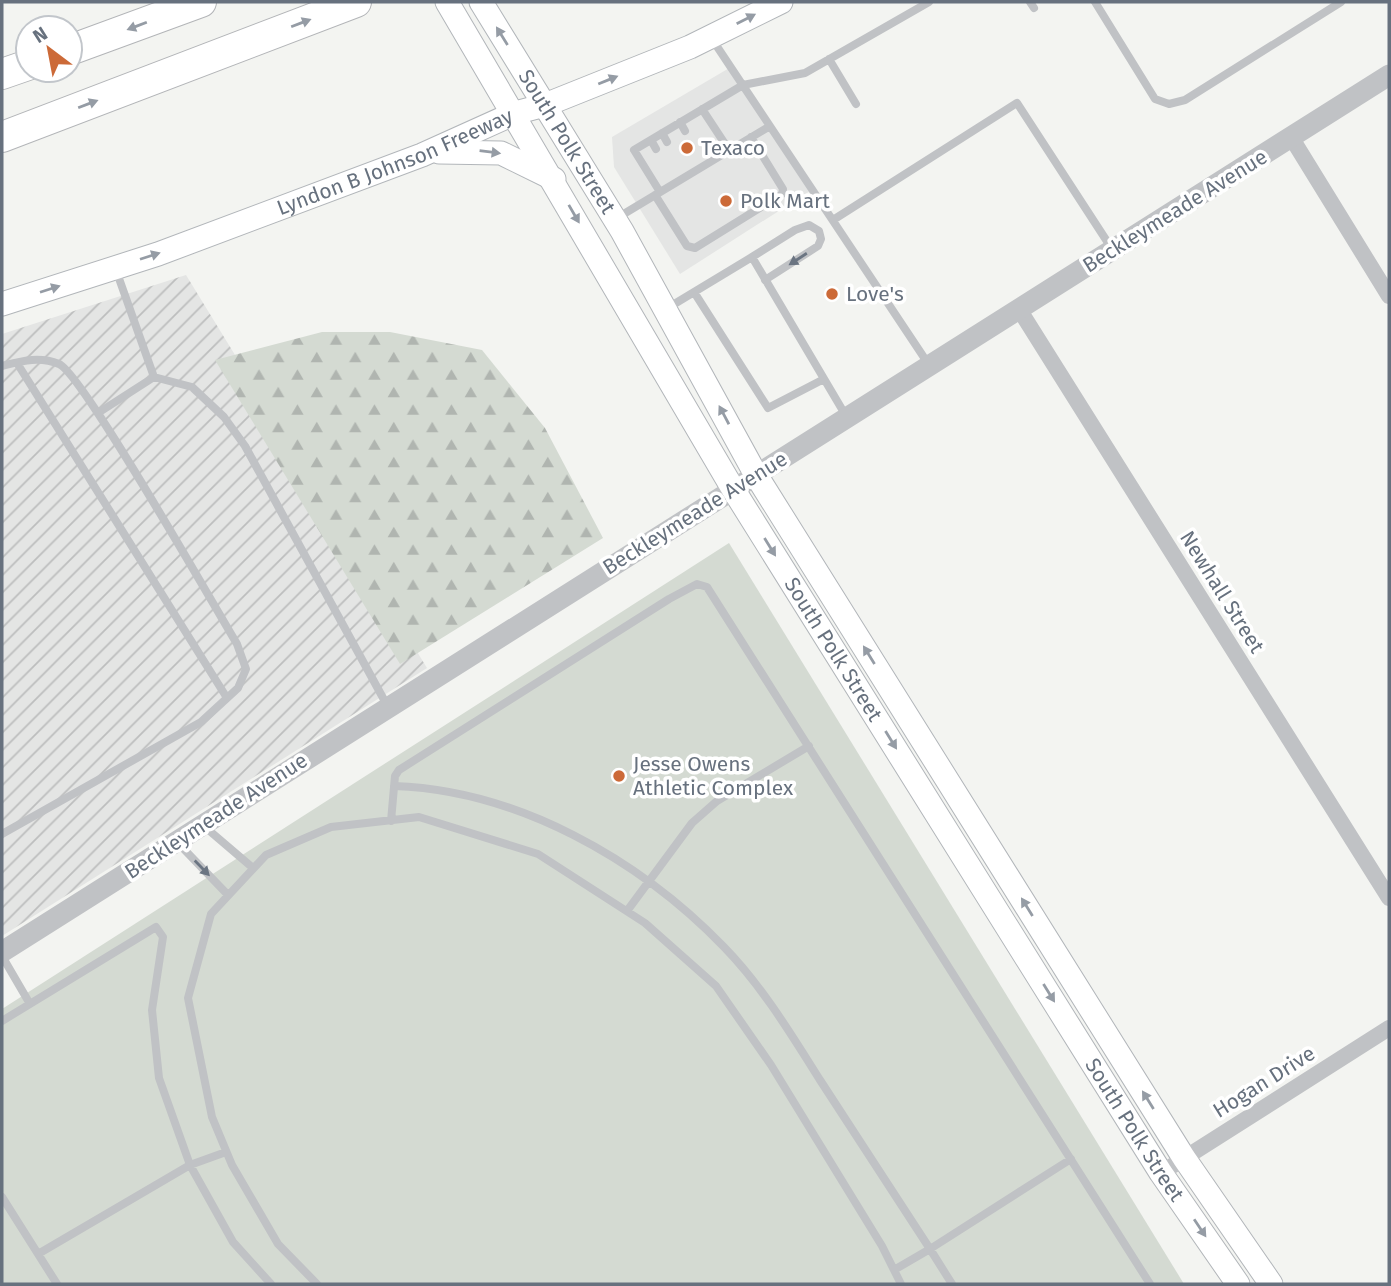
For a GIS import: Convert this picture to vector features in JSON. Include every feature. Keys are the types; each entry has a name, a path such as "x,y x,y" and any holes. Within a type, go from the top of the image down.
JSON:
{"highway":[{"path":"84,45 201,2"},
{"path":"2,137 356,2"},
{"path":"2,144 55,117"}],"main road":[{"name":"South Polk Street","path":"447,2 554,179 733,489 1161,1173 1238,1284"},
{"name":"Lyndon B Johnson Freeway","path":"2,304 115,267 422,155 515,113 545,105 711,37 781,2"},
{"name":"South Polk Street","path":"483,5 615,219 756,475 1184,1158 1271,1284"},
{"path":"422,155 450,151 501,153 554,179"},
{"path":"961,852 983,837"}],"street":[{"name":"Beckleymeade Avenue","path":"2,954 176,841 1389,75"},
{"path":"1291,137 1389,296"},
{"name":"Newhall Street","path":"1018,309 1389,898"},
{"name":"Hogan Drive","path":"1161,1173 1389,1028"}],"lane":[{"path":"751,137 783,189 782,194 695,248 687,246 634,150 743,85 805,74 929,2"},
{"path":"1095,2 1154,99 1169,104 1185,100 1341,2"},
{"path":"711,37 929,365"},
{"path":"830,59 856,104"},
{"path":"833,220 1017,103 1113,250"},
{"path":"702,109 729,150"},
{"path":"693,114 698,124"},
{"path":"680,122 685,131"},
{"path":"615,219 703,160 729,150 770,126"},
{"path":"662,133 667,142"},
{"path":"650,140 656,149"},
{"path":"666,309 795,230 809,225 818,231 821,239 818,246 765,280"},
{"path":"752,257 847,417"},
{"path":"115,267 154,377"},
{"path":"694,292 768,408 824,379"},
{"path":"2,366 35,358 62,365 98,414 237,644 246,669 238,688 201,722 2,834"},
{"path":"17,363 227,698"},
{"path":"98,414 154,377 192,387 224,417 246,446 389,707"},
{"path":"391,821 394,786 399,770 697,584 708,587 1150,1284"},
{"path":"628,911 692,823 717,801 808,746"},
{"path":"394,786 432,787 489,799 566,831 648,881 724,947 772,1005 952,1284"},
{"path":"317,1284 278,1244 226,1152 212,1117 188,998 211,914 266,855 331,827 419,817 538,854 628,911 716,986 771,1065 901,1284"},
{"path":"202,825 253,868"},
{"path":"176,841 228,895"},
{"path":"2,1021 156,927 163,937 152,1010 159,1078 190,1165 233,1242 271,1284"},
{"path":"2,954 30,1003"},
{"path":"38,1254 190,1165 226,1152"},
{"path":"894,1270 1070,1159"},
{"path":"2,1197 57,1284"}],"shaded area":[{"path":"731,67 810,191 680,274 614,167 612,137"},
{"path":"186,275 427,668 2,936 2,334"}],"green space":[{"path":"322,332 390,332 482,350 545,428 603,538 400,664 215,360"},
{"name":"Jesse Owens Athletic Complex","path":"729,543 1184,1284 2,1284 2,1009"}],"place":[{"name":"Texaco","path":"687,148"},
{"name":"Polk Mart","path":"726,201"},
{"name":"Love's","path":"832,294"},
{"name":"Jesse Owens Athletic Complex","path":"619,776"}]}
